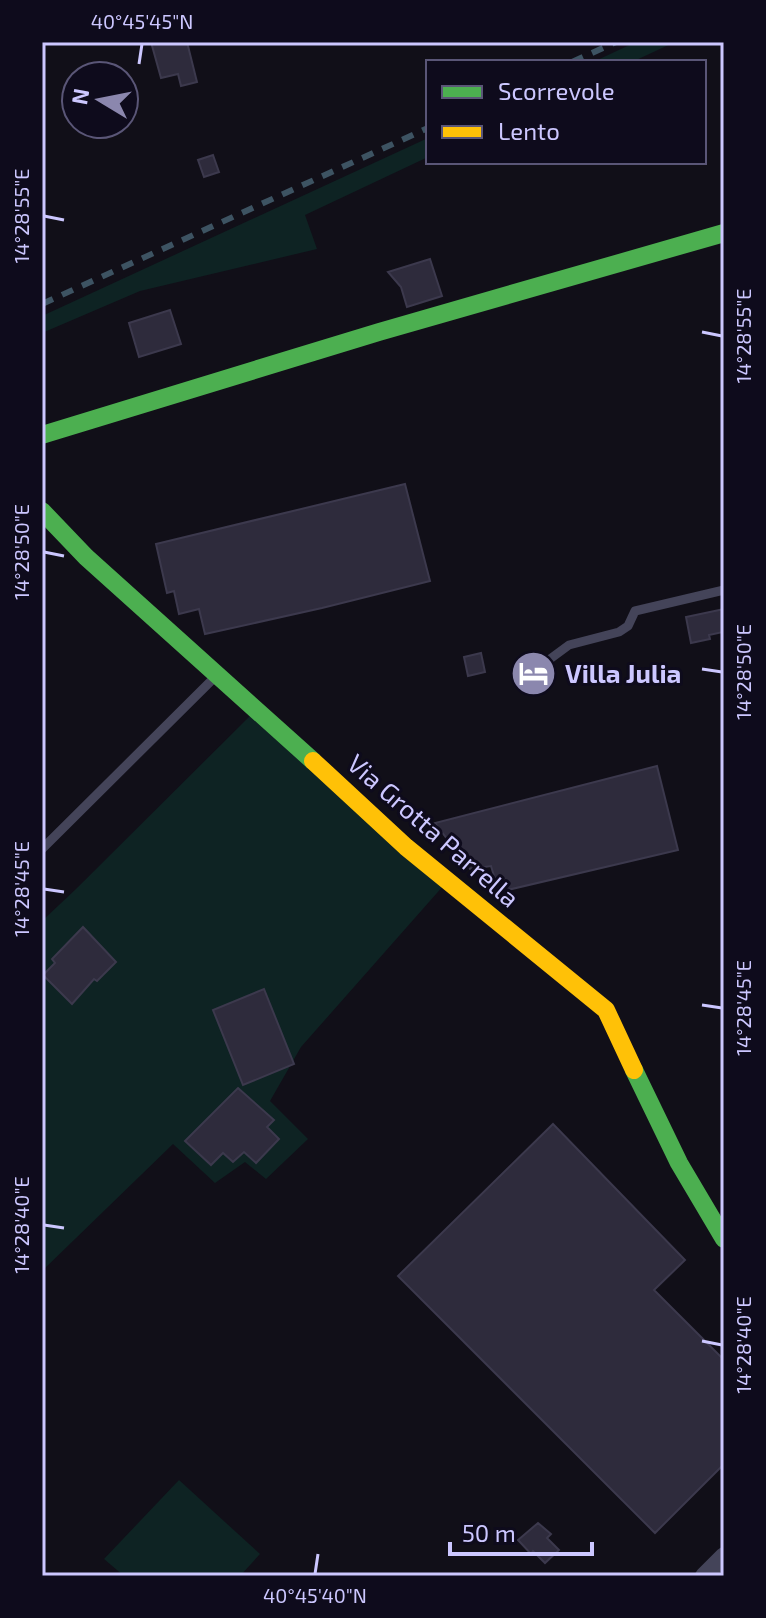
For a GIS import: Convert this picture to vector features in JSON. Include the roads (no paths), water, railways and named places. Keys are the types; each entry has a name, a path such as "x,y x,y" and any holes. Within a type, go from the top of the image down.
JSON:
{"street":[{"path":"42,435 379,332 724,233"},
{"name":"Via Grotta Parrella","path":"42,511 86,557 406,847 606,1010 679,1163 724,1239"},
{"path":"704,1576 724,1556"}],"lane":[{"path":"550,659 569,645 619,632 628,626 635,611 724,590"},
{"path":"42,849 218,674"}],"railway":[{"path":"576,60 616,42"},
{"path":"42,304 426,129"}],"place":[{"name":"Villa Julia","path":"534,674"}]}
